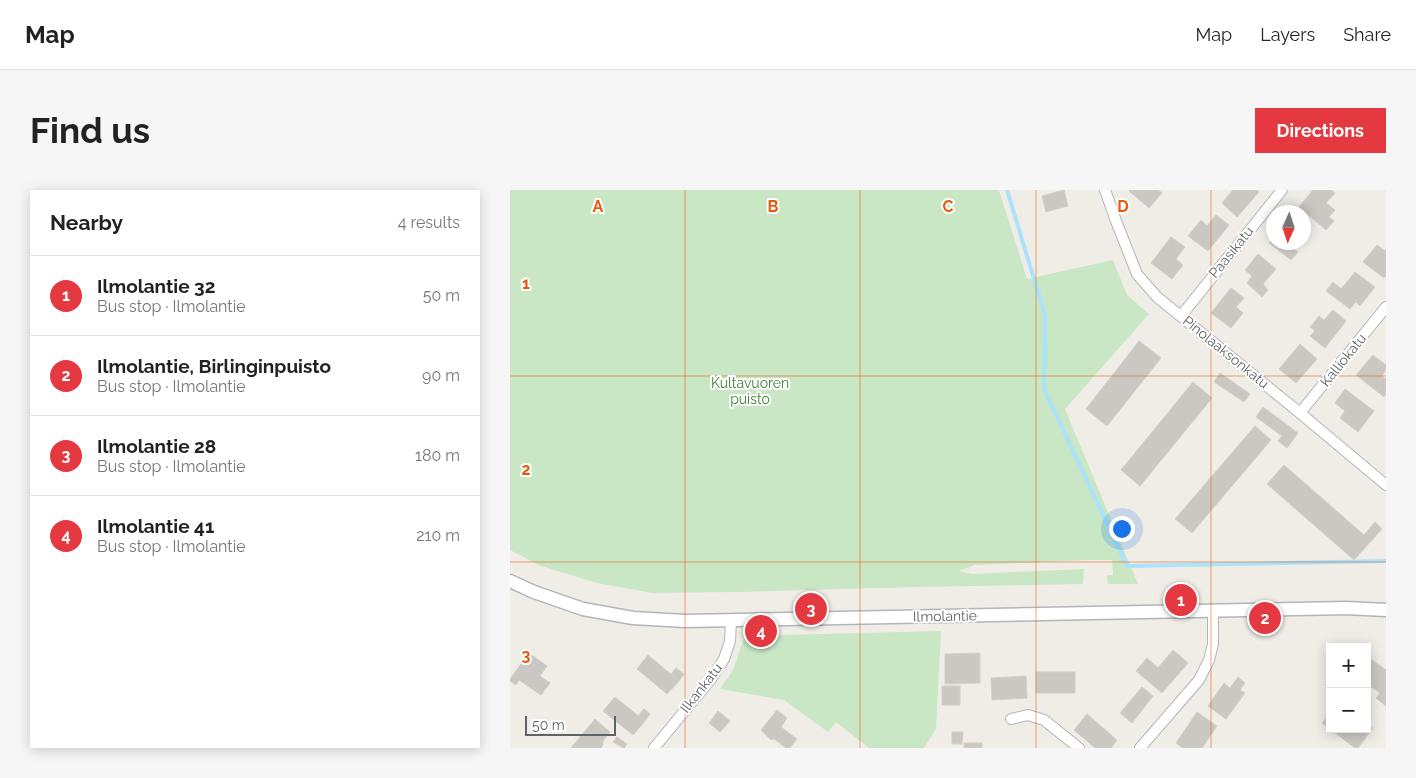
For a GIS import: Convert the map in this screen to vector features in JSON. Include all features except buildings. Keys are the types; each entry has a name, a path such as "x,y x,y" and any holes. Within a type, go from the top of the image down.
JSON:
{"street":[{"name":"Pinolaaksonkatu","path":"1105,190 1137,274 1157,297 1386,485"},
{"name":"Paasikatu","path":"1180,316 1282,190"},
{"name":"Kalliokatu","path":"1300,413 1386,307"},
{"name":"Ilmolantie","path":"510,581 534,592 582,609 633,618 685,621 1213,610 1346,608 1386,610"},
{"path":"1140,748 1199,680 1209,660 1213,644 1213,610"},
{"name":"Ilkankatu","path":"654,748 711,679 724,659 730,641 731,621"},
{"path":"1011,719 1028,715 1044,720 1079,748"}],"green space":[{"name":"Kultavuoren puisto","path":"510,190 999,190 1027,279 1113,260 1127,295 1149,314 1065,409 1138,584 1108,584 1107,575 1113,575 1112,560 1085,560 975,565 959,571 972,574 1084,569 1083,584 652,593 597,583 541,566 510,550"},
{"path":"941,631 936,729 924,748 869,748 836,722 828,732 784,700 720,689 733,670 745,636"}],"waterway":[{"path":"1007,190 1045,315 1044,389 1127,566 1386,561"}],"place":[{"name":"Ilmolantie 32","path":"1181,600"},
{"name":"Ilmolantie 28","path":"811,609"},
{"name":"Ilmolantie, Birlinginpuisto","path":"1265,618"},
{"name":"Ilmolantie 41","path":"761,631"}]}
